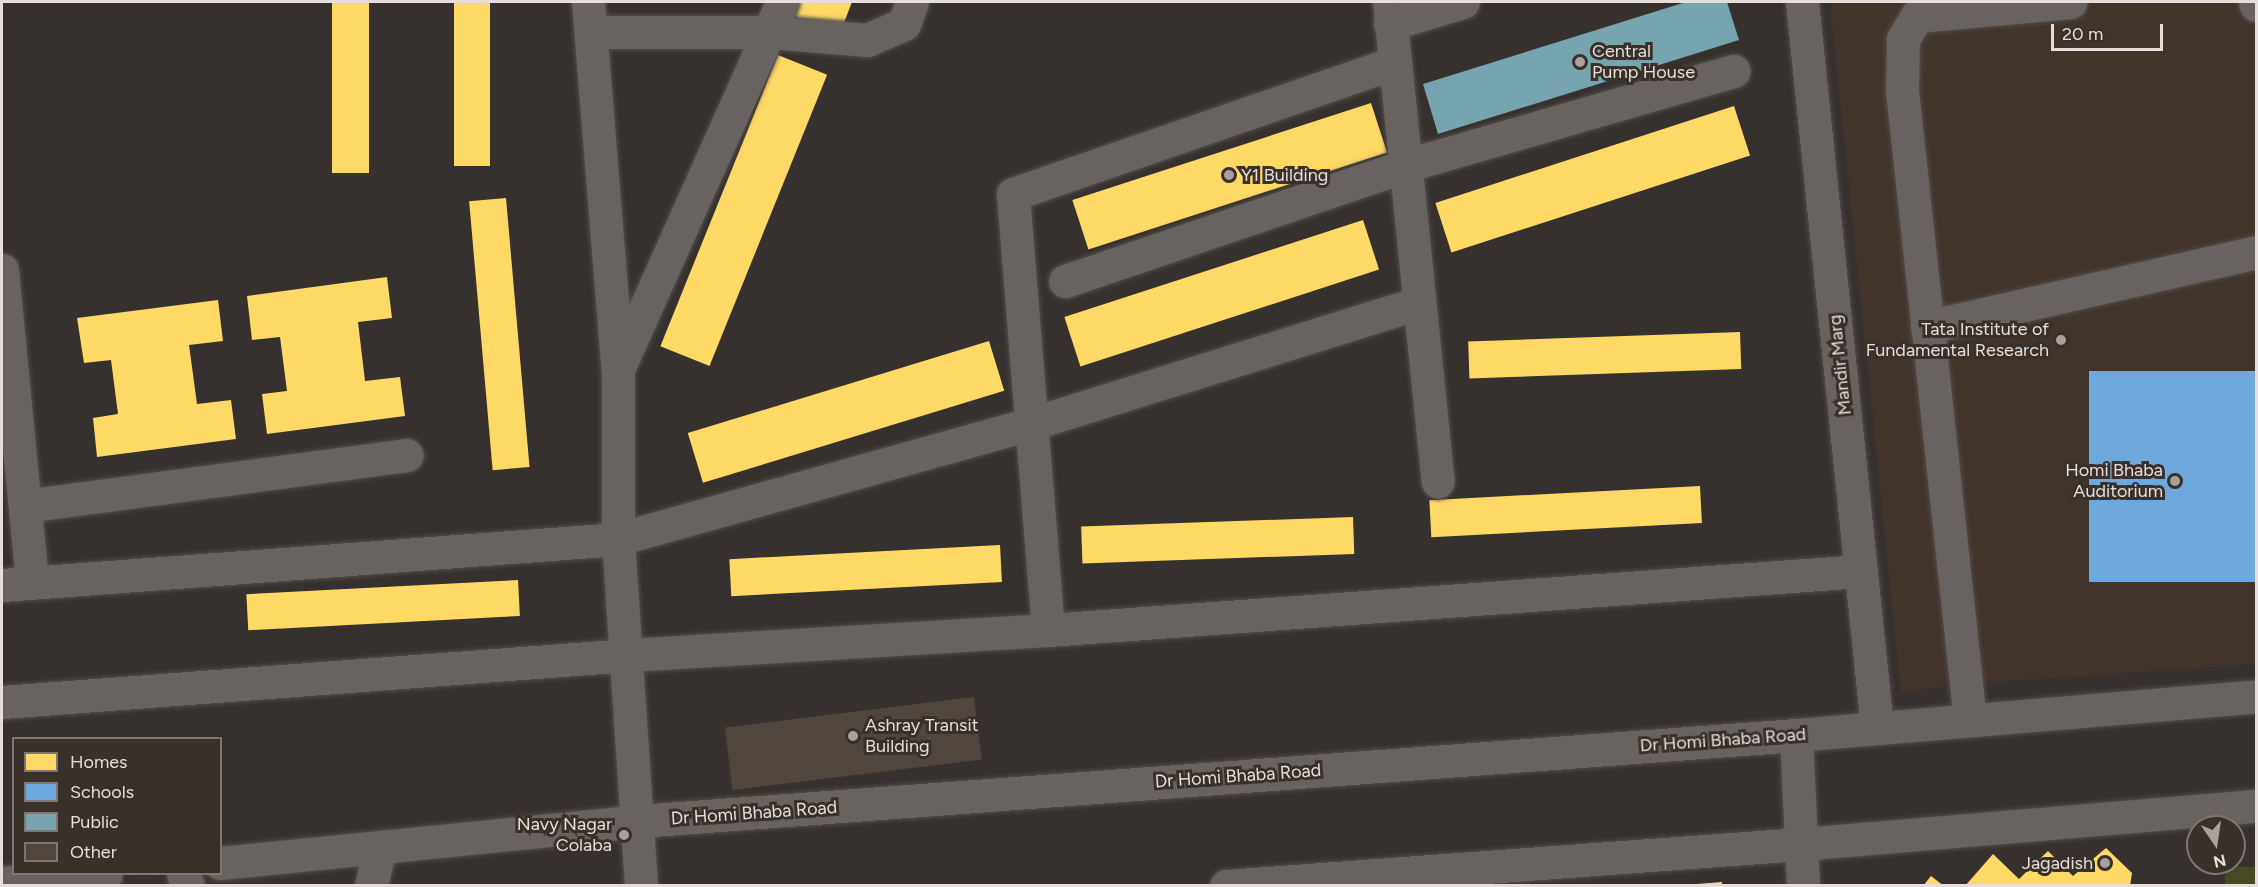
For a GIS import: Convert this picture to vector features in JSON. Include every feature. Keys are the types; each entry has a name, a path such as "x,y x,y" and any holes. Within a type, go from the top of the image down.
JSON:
{"street":[{"path":"618,371 771,32 782,2"},
{"path":"641,885 628,655 618,538 618,371 590,17 867,40 904,24 912,2"},
{"path":"1438,482 1393,63 1390,13 1463,2"},
{"name":"Mandir Marg","path":"1802,2 1877,728"},
{"path":"1970,720 1902,90 1903,39 1917,16 2070,2"},
{"path":"1048,630 1013,194 1393,63"},
{"path":"1065,281 1404,166 1734,70"},
{"path":"1927,327 2256,252"},
{"path":"2,270 3,305 25,506 17,583 618,538 1030,424 1419,303"},
{"path":"25,506 407,455"},
{"path":"2,702 628,655 1048,630 1861,571"},
{"name":"Dr Homi Bhaba Road","path":"222,863 287,871 380,848 639,821 1796,735 2256,696"},
{"path":"1796,735 1803,885"},
{"path":"1226,885 1801,844 2256,806"},
{"path":"371,885 380,848"},
{"path":"2,883 85,875"}],"shaded area":[{"name":"Tata Institute of Fundamental Research","path":"1830,2 2256,2 2256,664 1965,684 1901,692"}],"green space":[{"path":"2246,867 2256,867 2256,885 2225,885 2225,875 2246,875"}],"building: Homes":[{"path":"332,2 369,2 369,173 332,173"},
{"path":"454,2 490,2 490,166 454,166"},
{"path":"796,2 852,2 840,33 790,15"},
{"path":"778,55 827,75 710,366 660,346"},
{"name":"Y1 Building","path":"1371,103 1387,152 1088,249 1072,200"},
{"path":"1734,106 1750,155 1451,252 1435,203"},
{"path":"506,198 530,467 493,470 469,201"},
{"path":"1363,220 1379,269 1080,366 1064,317"},
{"path":"387,277 392,318 358,322 365,381 400,377 405,416 267,434 262,394 287,391 280,337 252,340 247,296"},
{"path":"218,300 223,341 189,345 197,404 231,400 236,439 97,457 93,418 118,414 111,360 84,363 77,318"},
{"path":"1740,332 1741,369 1469,378 1468,341"},
{"path":"989,341 1004,391 703,483 688,433"},
{"path":"1700,486 1702,523 1431,537 1429,500"},
{"path":"1353,517 1354,554 1082,563 1081,526"},
{"path":"1000,545 1002,582 731,596 729,559"},
{"path":"518,580 520,616 248,630 246,594"},
{"name":"Jagadish","path":"2106,848 2132,873 2130,886 1965,886 1993,854 2019,879 2048,851 2073,876"},
{"path":"1931,876 1944,886 1923,886"},
{"path":"1722,882 1722,886 1697,886 1697,884"}],"building: Schools":[{"name":"Homi Bhaba Auditorium","path":"2089,371 2256,371 2256,582 2089,582"}],"building: Public":[{"name":"Central Pump House","path":"1686,2 1727,2 1739,40 1438,134 1423,84"}],"building: Other":[{"name":"Ashray Transit Building","path":"974,697 982,760 733,790 725,728"}],"place":[{"name":"Central Pump House","path":"1580,62"},
{"name":"Y1 Building","path":"1229,175"},
{"name":"Tata Institute of Fundamental Research","path":"2061,340"},
{"name":"Homi Bhaba Auditorium","path":"2175,481"},
{"name":"Ashray Transit Building","path":"853,736"},
{"name":"Navy Nagar Colaba","path":"624,835"},
{"name":"Jagadish","path":"2105,863"}]}
